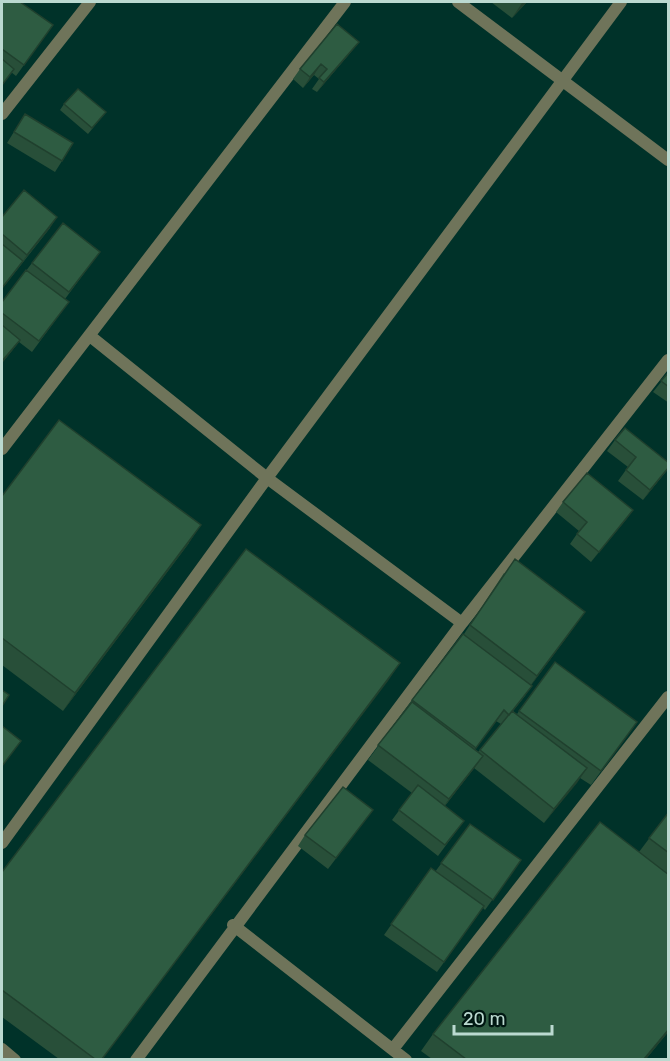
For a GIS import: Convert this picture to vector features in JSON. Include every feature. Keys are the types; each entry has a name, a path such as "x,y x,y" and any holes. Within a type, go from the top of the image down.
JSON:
{"street":[{"path":"2,114 90,2"},
{"path":"2,448 345,2"},
{"path":"458,2 669,160"},
{"path":"2,843 267,478 621,2"},
{"path":"90,336 267,478 462,623"},
{"path":"136,1059 233,926 462,623 669,360"},
{"path":"393,1049 669,697"},
{"path":"233,926 406,1059"},
{"path":"2,1049 15,1059"}],"building":[{"path":"2,2 20,2 53,25 24,65 2,49"},
{"path":"337,24 359,42 324,82 319,78 327,69 321,64 310,77 300,69"},
{"path":"2,59 14,69 2,85"},
{"path":"78,89 106,112 92,128 64,104"},
{"path":"25,114 73,143 62,161 14,132"},
{"path":"24,190 57,217 27,255 2,234 2,217"},
{"path":"63,223 100,252 69,292 32,263"},
{"path":"2,244 23,261 2,288"},
{"path":"26,270 69,302 39,341 2,313 2,302"},
{"path":"2,325 20,340 2,361"},
{"path":"669,372 669,387 661,381"},
{"path":"59,420 201,525 75,693 2,638 2,496"},
{"path":"625,428 669,463 669,467 650,490 626,470 636,457 615,440"},
{"path":"587,473 633,510 599,552 577,534 587,522 563,502"},
{"path":"246,549 400,663 102,1059 95,1059 2,990 2,872"},
{"path":"515,559 585,612 537,676 470,625"},
{"path":"463,634 532,686 509,715 504,710 476,748 412,700"},
{"path":"555,662 637,722 601,771 519,711"},
{"path":"2,690 9,695 2,706"},
{"path":"412,702 483,756 449,799 378,745"},
{"path":"512,711 587,768 554,809 480,750"},
{"path":"2,726 21,741 2,766"},
{"path":"418,785 464,821 445,845 399,810"},
{"path":"343,787 373,810 336,858 305,835"},
{"path":"669,812 669,853 649,838"},
{"path":"600,822 669,875 669,1029 644,1059 466,1059 433,1034"},
{"path":"470,824 521,860 493,900 441,863"},
{"path":"431,868 484,906 444,962 391,924"}]}
